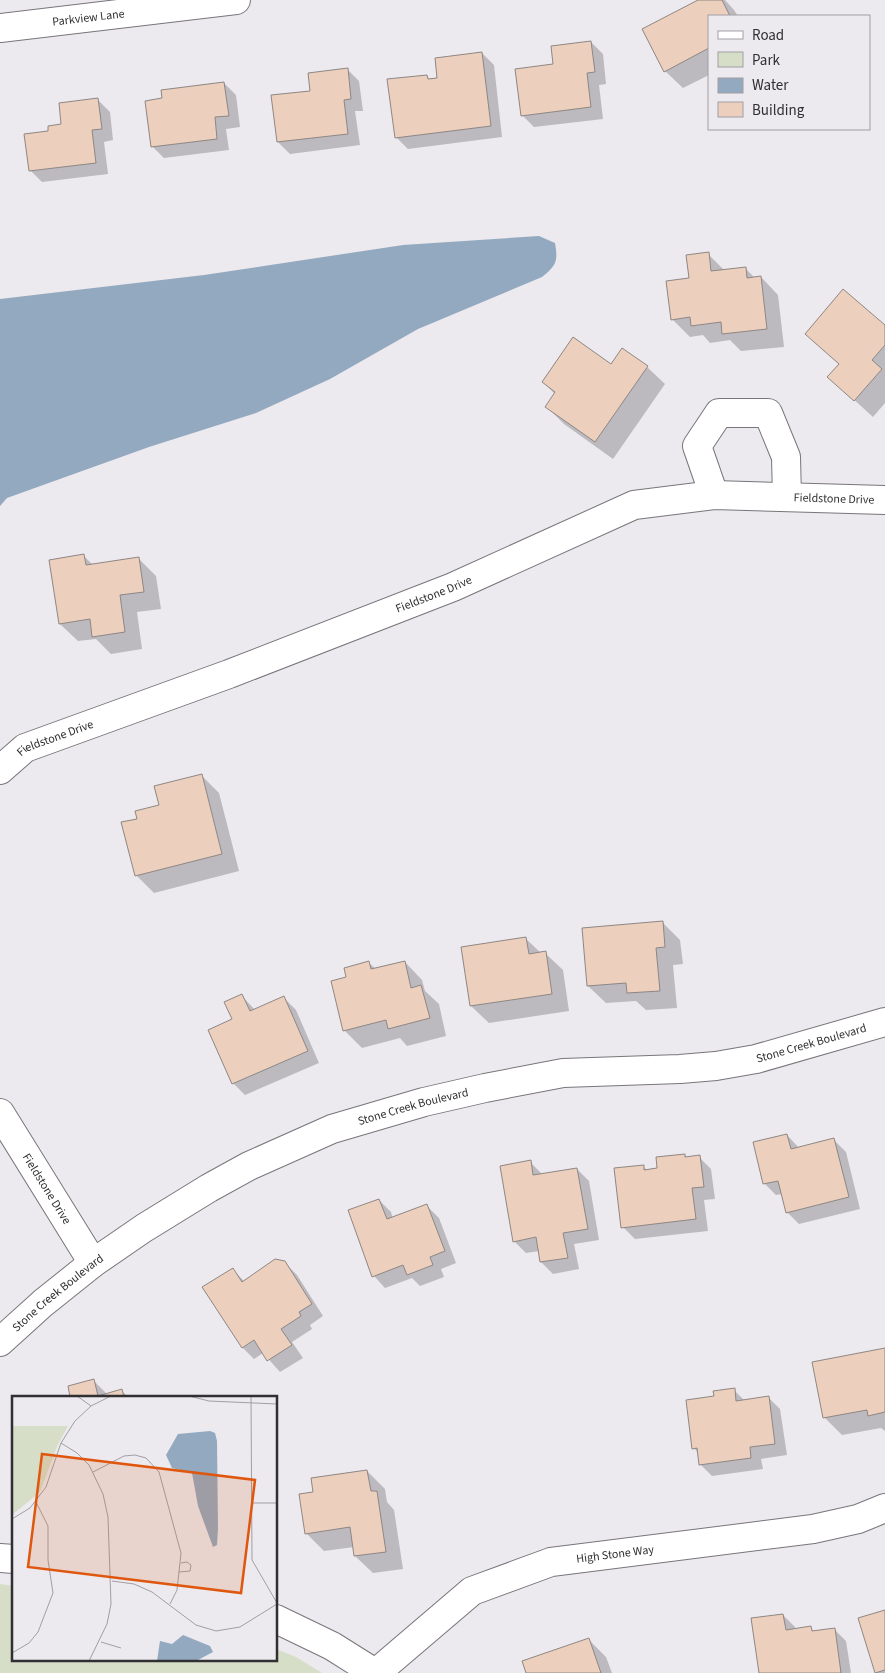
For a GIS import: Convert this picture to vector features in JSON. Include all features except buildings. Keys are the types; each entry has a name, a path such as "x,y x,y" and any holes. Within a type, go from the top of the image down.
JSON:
{"street":[{"name":"Parkview Lane","path":"0,28 180,3 236,0"},
{"path":"714,495 697,446 719,413 768,413 786,457 786,497"},
{"name":"Fieldstone Drive","path":"0,770 25,748 229,674 453,587 634,505 714,495 885,500"},
{"name":"Stone Creek Boulevard","path":"0,1342 43,1303 93,1263 144,1228 249,1166 332,1129 424,1102 563,1073 689,1068 756,1060 885,1022"},
{"name":"Fieldstone Drive","path":"0,1113 93,1263"},
{"name":"High Stone Way","path":"376,1673 472,1591 551,1562 813,1529 858,1519 885,1508"},
{"path":"278,1620 332,1646 376,1673"}],"green space":[{"path":"0,1584 12,1586 12,1660 278,1660 278,1650 296,1657 322,1673 0,1673"}],"water":[{"path":"539,236 555,243 556,254 553,266 542,277 418,329 330,379 256,413 149,447 7,498 0,506 0,299 204,275 403,245"}]}
